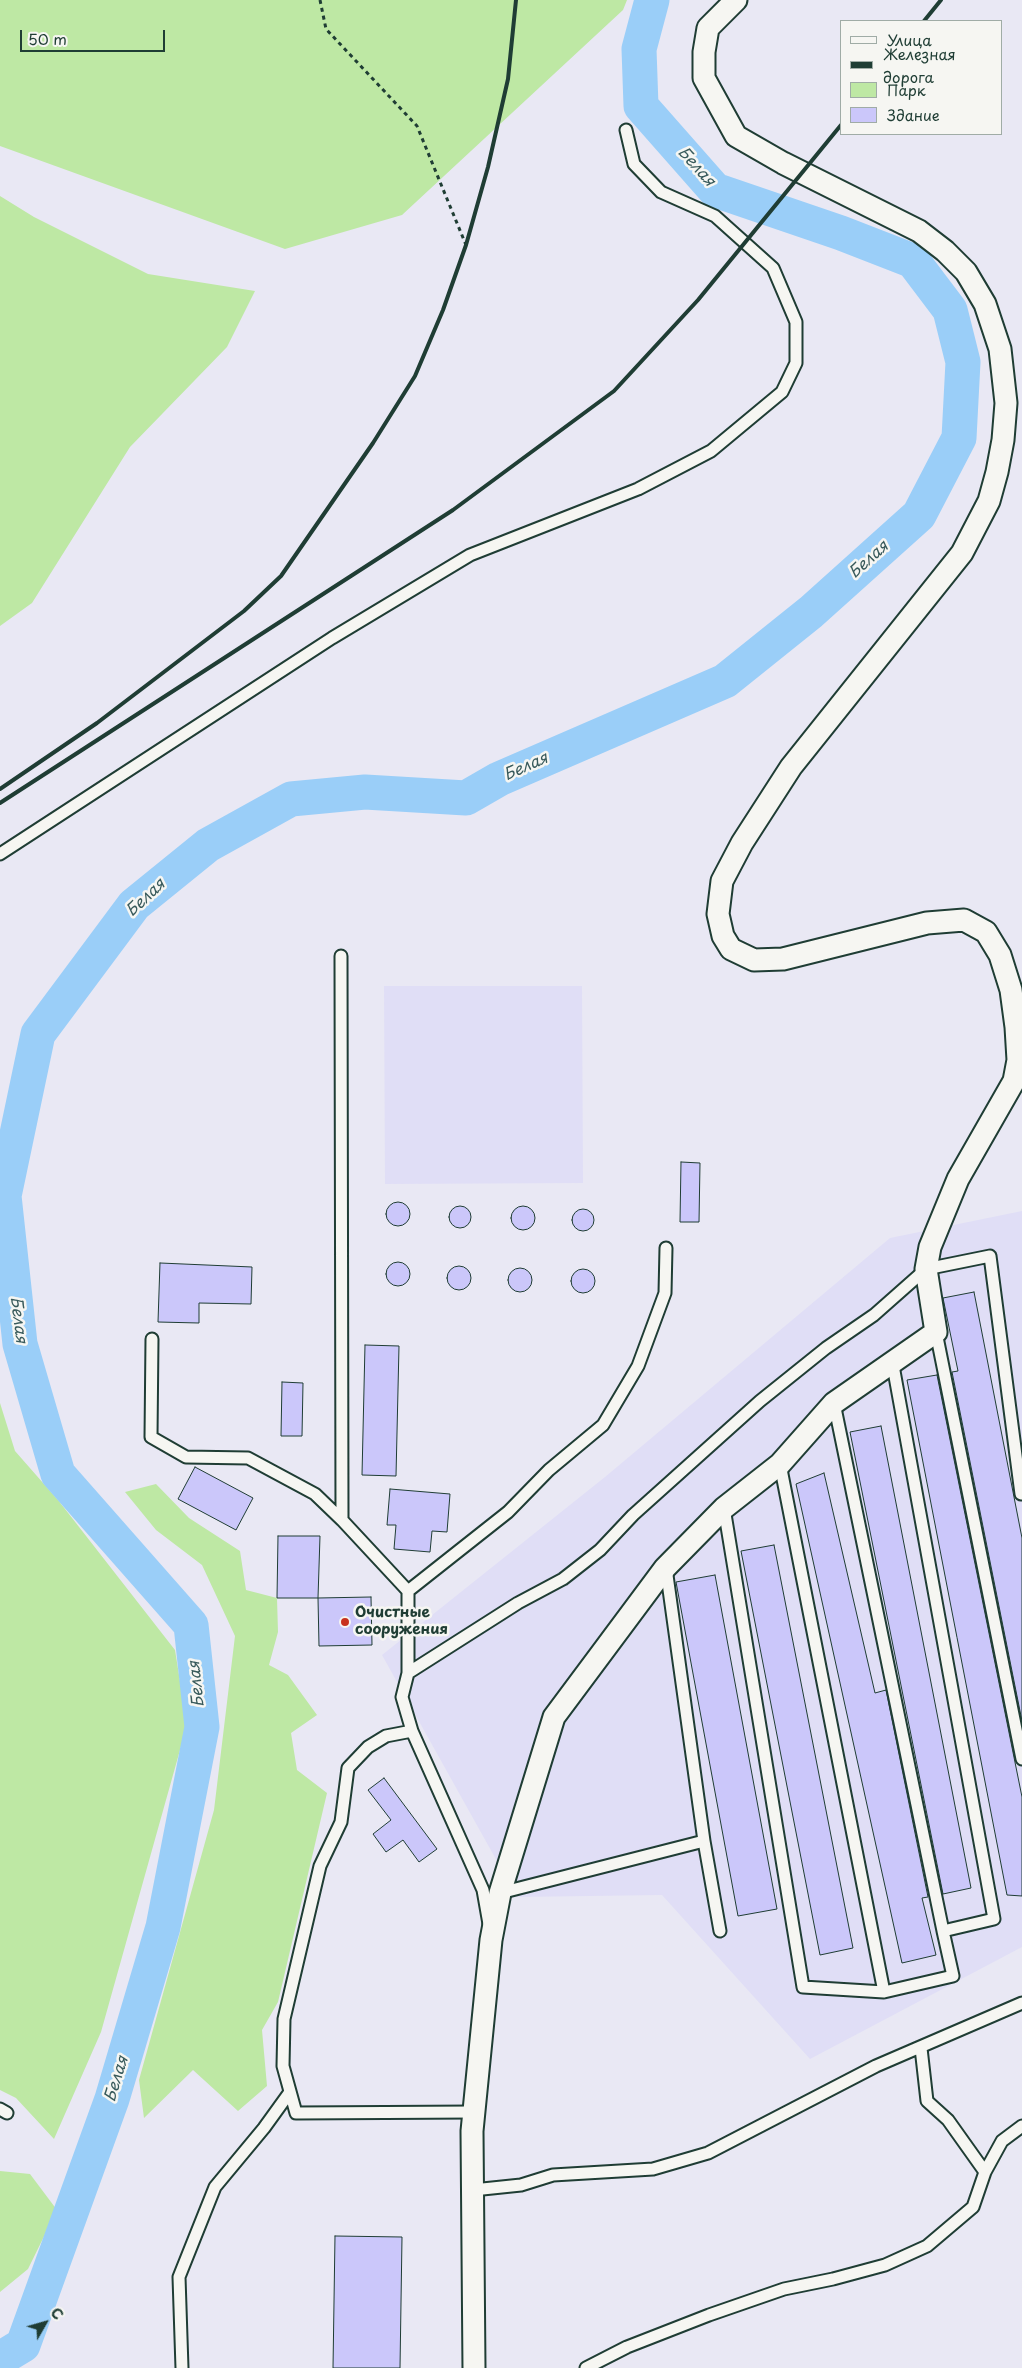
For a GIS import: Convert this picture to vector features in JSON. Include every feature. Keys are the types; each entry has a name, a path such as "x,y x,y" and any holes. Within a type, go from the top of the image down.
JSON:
{"street":[{"path":"474,2368 474,2112 491,1940 500,1892 554,1717 666,1568 724,1508 780,1464 834,1403 892,1360 936,1332 926,1269 930,1247 958,1179 1014,1082 1018,1060 1011,990 1000,955 986,932 964,920 926,923 783,959 754,960 731,949 723,936 718,914 722,880 742,843 791,767 962,553 989,501 999,464 1005,412 1000,349 985,304 966,272 945,251 911,227 783,163 736,136 704,78 704,52 708,28 736,0"}],"lane":[{"path":"708,28 720,0"},
{"path":"0,854 332,638 470,555 638,489 711,451 782,392 796,363 796,322 773,268 715,216 661,192 634,164 626,130"},
{"path":"341,956 342,1520"},
{"path":"408,1590 508,1512 549,1470 603,1424 638,1366 665,1293 666,1248"},
{"path":"408,1673 518,1603 563,1579 600,1550 633,1515 760,1401 826,1348 874,1315 926,1269 990,1256 1021,1494"},
{"path":"936,1332 1022,1759"},
{"path":"152,1339 152,1437 186,1457 248,1458 287,1477 315,1494 408,1590 408,1673 402,1697 412,1731 483,1890 491,1940"},
{"path":"892,1360 994,1919 943,1931"},
{"path":"724,1508 803,1987 884,1992 953,1976 834,1403"},
{"path":"780,1464 884,1992"},
{"path":"666,1568 704,1841 720,1931"},
{"path":"412,1731 386,1736 368,1747 348,1768 341,1822 320,1866 284,2019 283,2066 296,2113 474,2112"},
{"path":"500,1892 704,1841"},
{"path":"473,2190 521,2185 553,2175 653,2169 708,2153 876,2066 921,2048 1022,2002"},
{"path":"921,2048 927,2101 948,2120 985,2172"},
{"path":"182,2368 179,2277 182,2268 215,2187 264,2128 290,2092"},
{"path":"586,2368 627,2347 709,2314 784,2289 833,2279 885,2265 927,2246 973,2207 985,2172 1002,2140 1022,2126"}],"path":[{"path":"320,0 326,29 417,126 466,245"}],"shaded area":[{"path":"384,986 582,986 583,1183 385,1184"},
{"path":"1022,1211 1022,1947 810,2059 662,1895 517,1897 382,1655 605,1477 890,1238"}],"green space":[{"path":"0,0 627,0 623,10 402,215 285,249 0,146"},
{"path":"0,196 34,217 148,274 255,291 227,347 130,447 32,603 0,626"},
{"path":"0,1403 15,1451 58,1500 175,1650 187,1725 101,2032 54,2139 16,2098 0,2090"},
{"path":"156,1484 189,1518 240,1551 246,1590 277,1598 278,1632 269,1665 288,1675 317,1715 291,1733 297,1770 327,1793 278,2002 262,2030 267,2086 238,2111 193,2070 144,2118 139,2080 214,1810 235,1636 202,1565 156,1530 125,1492"},
{"path":"0,2171 30,2174 57,2210 28,2269 0,2292"}],"building":[{"path":"681,1162 700,1163 699,1222 680,1222"},
{"path":"398,1202 406,1206 410,1214 406,1222 398,1226 390,1222 386,1214 390,1206"},
{"path":"456,1206 464,1206 471,1213 471,1221 464,1228 456,1228 449,1221 449,1213"},
{"path":"523,1206 528,1207 534,1213 534,1223 528,1229 523,1230 518,1229 512,1223 511,1218 512,1213 518,1207"},
{"path":"579,1209 587,1209 594,1216 594,1224 587,1231 579,1231 572,1224 572,1216"},
{"path":"398,1262 407,1265 410,1274 407,1283 398,1286 389,1283 386,1274 389,1265"},
{"path":"160,1263 252,1267 251,1304 199,1303 199,1323 158,1322"},
{"path":"459,1266 467,1270 471,1278 467,1286 459,1290 451,1286 447,1278 451,1270"},
{"path":"515,1268 525,1268 532,1275 532,1285 525,1292 515,1292 508,1285 508,1275"},
{"path":"583,1269 588,1270 594,1276 594,1286 588,1292 583,1293 578,1292 572,1286 571,1281 572,1276 578,1270"},
{"path":"974,1292 1022,1538 1022,1721 952,1372 958,1371 943,1298"},
{"path":"365,1345 399,1346 396,1476 362,1475"},
{"path":"937,1375 1022,1797 1022,1896 1007,1895 907,1380"},
{"path":"282,1382 303,1383 302,1436 281,1436"},
{"path":"881,1426 971,1888 943,1894 850,1432"},
{"path":"195,1467 253,1498 236,1530 178,1499"},
{"path":"824,1473 875,1693 886,1690 928,1897 922,1898 936,1955 902,1963 796,1484"},
{"path":"390,1489 450,1494 447,1532 432,1531 430,1552 394,1549 396,1525 387,1525"},
{"path":"278,1536 320,1536 318,1598 277,1598"},
{"path":"774,1545 853,1948 820,1955 741,1551"},
{"path":"715,1575 777,1909 738,1916 676,1582"},
{"name":"Очистные сооружения","path":"371,1597 372,1645 319,1646 318,1598"},
{"path":"384,1778 437,1849 419,1862 403,1840 386,1852 373,1834 391,1820 368,1790"},
{"path":"335,2236 402,2237 400,2368 333,2368"}],"waterway":[{"name":"Белая","path":"0,2359 23,2345 112,2099 163,1927 202,1727 191,1625 58,1474 20,1344 4,1196 38,1034 134,905 208,845 291,799 365,792 466,798 499,779 725,681 811,612 919,515 959,438 963,362 950,310 913,261 841,233 715,190 641,106 639,49 652,0"}],"railway":[{"path":"0,789 97,723 244,611 281,576 373,443 415,376 443,310 466,245 488,167 508,79 516,0"},
{"path":"925,20 941,0"},
{"path":"0,803 453,510 614,391 698,300 840,126"}],"place":[{"name":"Очистные сооружения","path":"345,1622"}]}
